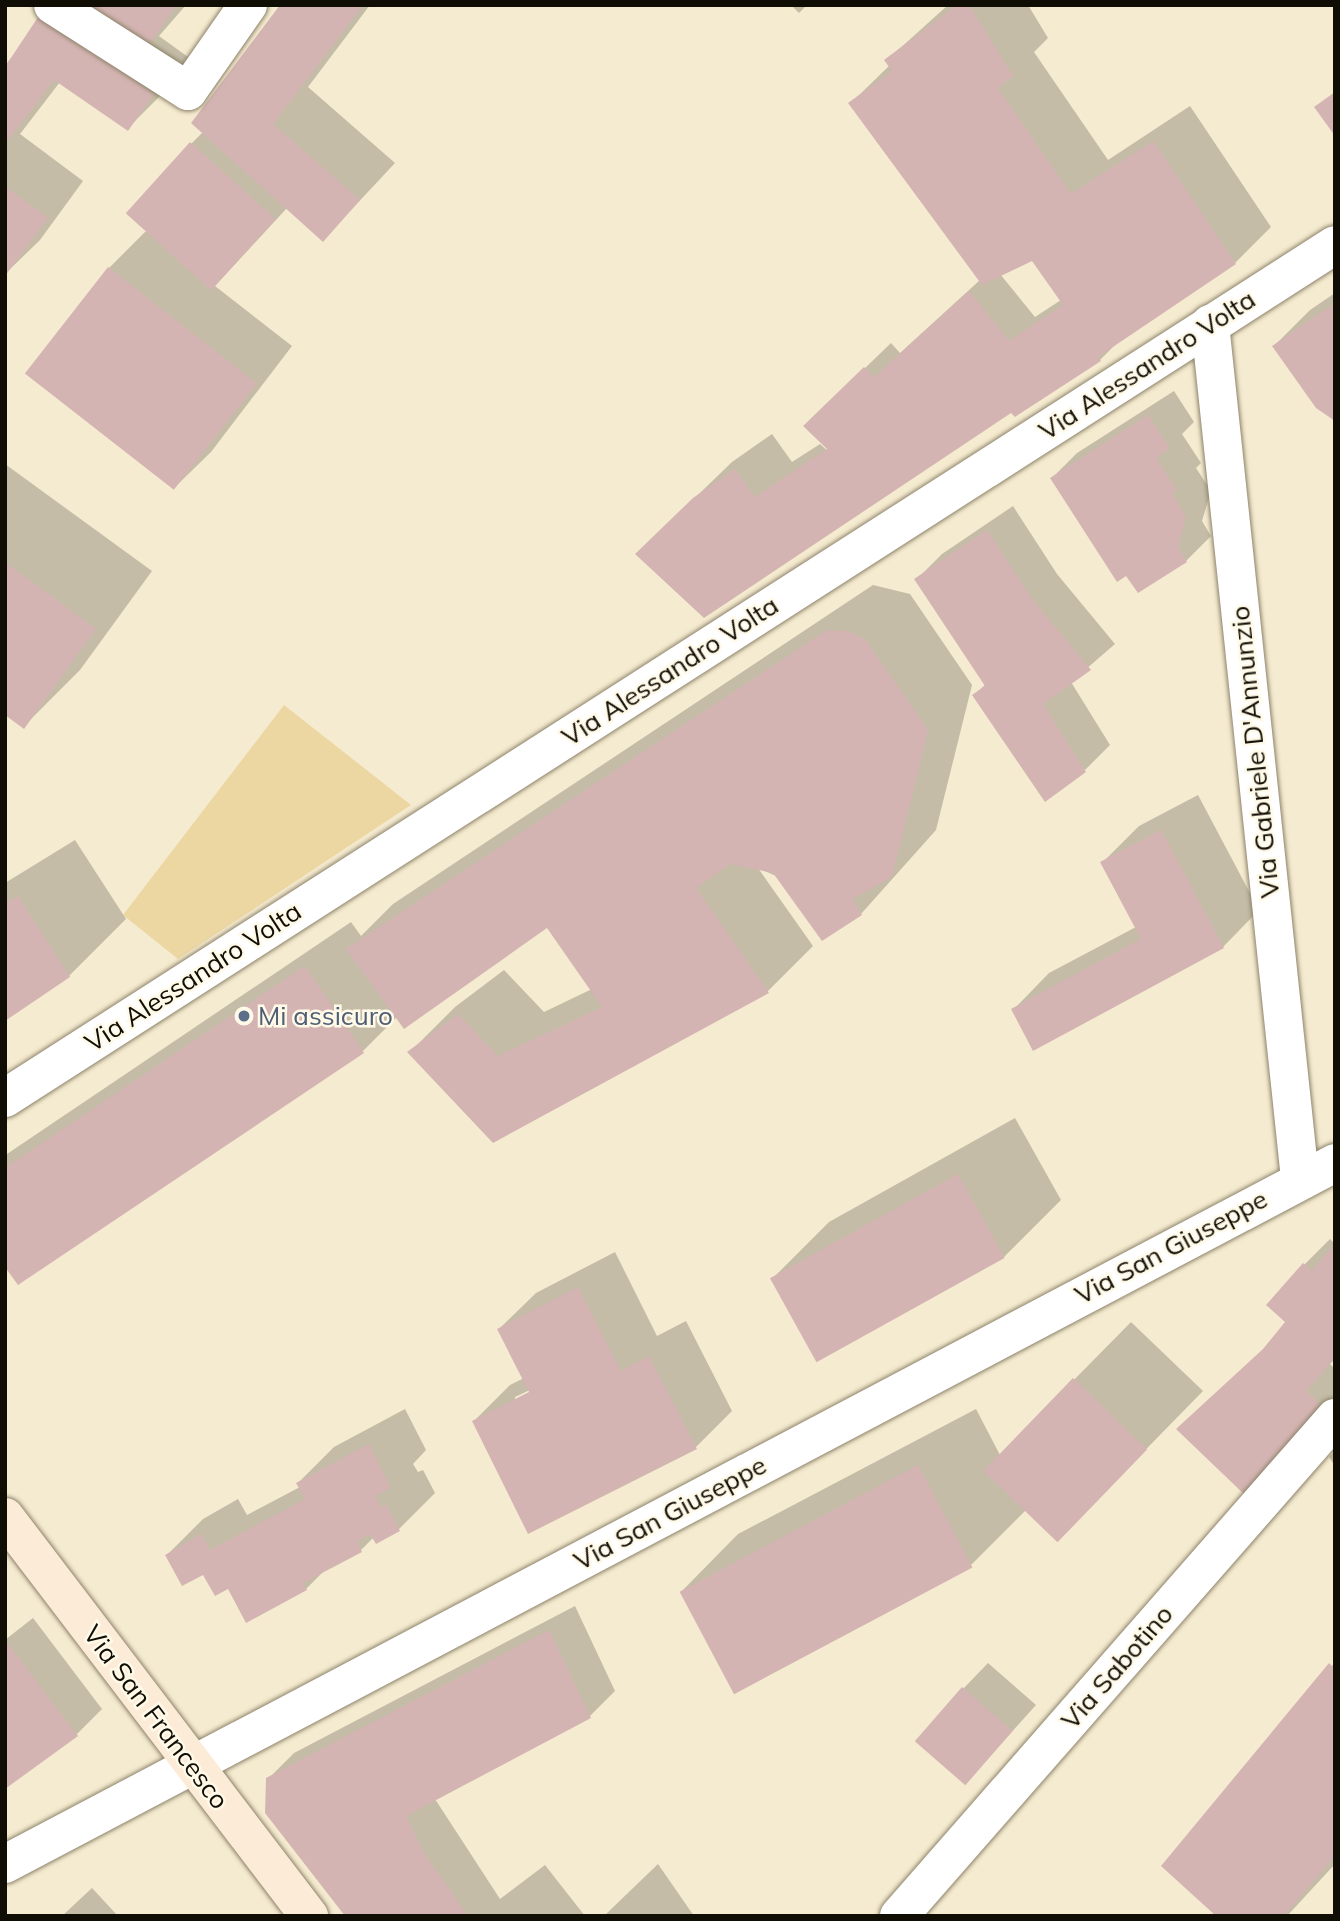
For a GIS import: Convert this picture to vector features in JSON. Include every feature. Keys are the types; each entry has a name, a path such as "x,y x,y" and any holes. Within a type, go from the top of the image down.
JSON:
{"street":[{"path":"53,5 188,90 248,5"},
{"name":"Via Alessandro Volta","path":"5,1098 1335,245"},
{"name":"Via Gabriele D'Annunzio","path":"1210,324 1300,1179"},
{"name":"Via San Giuseppe","path":"5,1864 1300,1179 1335,1163"},
{"name":"Via Sabotino","path":"899,1916 1335,1418"},
{"name":"Via San Francesco","path":"5,1517 309,1916"}],"shaded area":[{"path":"284,705 411,805 178,959 123,915"}],"building":[{"path":"64,5 176,5 142,55"},
{"path":"280,5 363,5 273,124 360,200 323,242 191,123"},
{"path":"957,5 969,5 1013,76 998,88 1071,194 1153,141 1236,264 1098,357 1101,361 1015,417 1011,413 704,618 635,554 693,498 735,469 755,497 827,449 803,426 864,367 874,377 969,291 1009,341 1063,305 1032,261 982,285 848,103 892,71 884,60"},
{"path":"40,14 154,94 128,131 54,80 5,144 5,67"},
{"path":"1335,92 1335,136 1314,107"},
{"path":"190,142 275,219 211,290 126,213"},
{"path":"5,186 48,218 5,276"},
{"path":"108,267 257,383 174,490 25,373"},
{"path":"1335,303 1335,421 1316,408 1272,346"},
{"path":"1148,415 1170,448 1156,458 1177,490 1172,493 1186,517 1178,547 1187,562 1138,593 1126,576 1117,582 1050,478"},
{"path":"987,530 1032,599 1091,670 1043,704 1086,772 1045,802 972,695 985,686 914,579"},
{"path":"5,562 96,629 24,729 5,715"},
{"path":"827,630 847,631 865,639 928,730 892,877 852,899 862,915 822,941 773,873 730,864 696,888 769,993 493,1143 407,1052 458,1014 498,1056 602,1007 547,928 404,1029 346,949"},
{"path":"1161,830 1224,948 1033,1051 1011,1009 1141,939 1100,862"},
{"path":"18,896 70,977 5,1021 5,903"},
{"path":"305,966 364,1053 18,1285 5,1267 5,1168"},
{"path":"958,1174 1005,1258 816,1362 770,1278"},
{"path":"1333,1246 1335,1358 1306,1391 1324,1408 1247,1497 1176,1429 1263,1349 1285,1322 1266,1305 1303,1263 1312,1271"},
{"path":"578,1287 621,1371 649,1356 697,1449 528,1534 472,1421 529,1392 497,1329"},
{"path":"1073,1378 1147,1450 1057,1542 983,1471"},
{"path":"369,1444 391,1488 375,1496 381,1507 386,1505 400,1531 376,1544 370,1534 357,1541 362,1552 303,1583 307,1590 246,1623 228,1589 215,1596 203,1575 182,1586 165,1555 201,1534 210,1550 305,1499 296,1483"},
{"path":"918,1465 972,1567 734,1694 680,1592"},
{"path":"549,1630 591,1718 406,1816 424,1853 468,1916 345,1916 265,1813 266,1778"},
{"path":"5,1640 78,1736 5,1789"},
{"path":"1329,1663 1335,1669 1335,1856 1284,1916 1216,1916 1161,1866"},
{"path":"962,1687 1013,1731 965,1785 915,1741"}],"place":[{"name":"Mi assicuro","path":"244,1016"}]}
